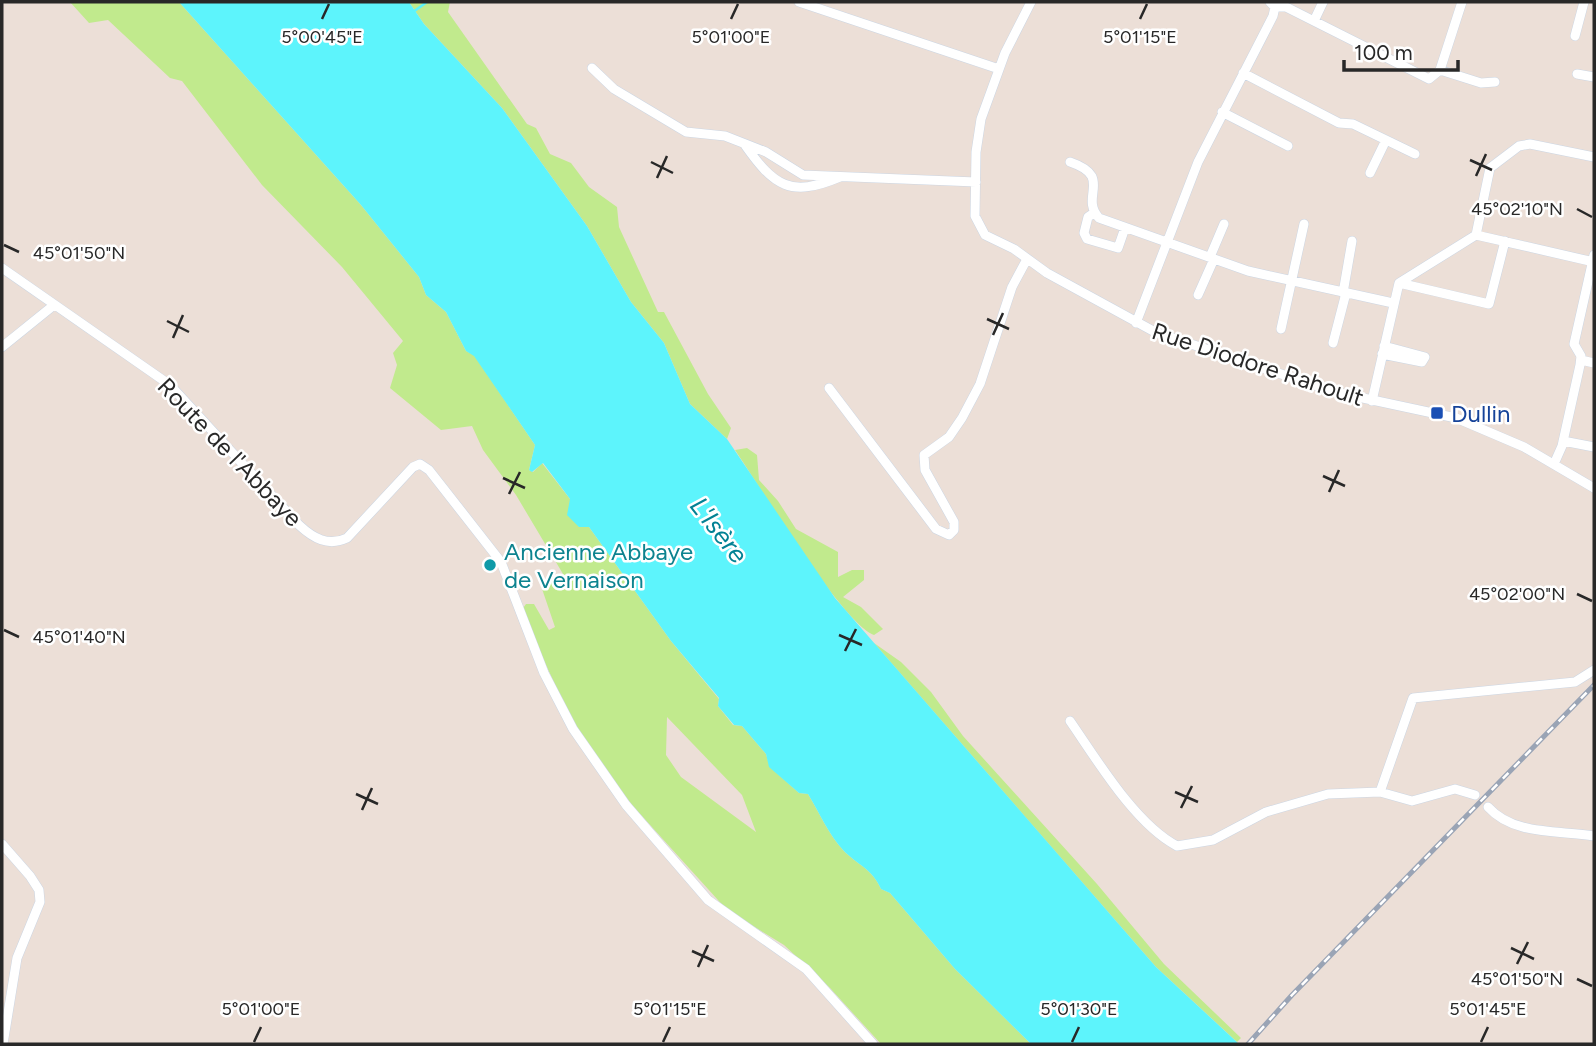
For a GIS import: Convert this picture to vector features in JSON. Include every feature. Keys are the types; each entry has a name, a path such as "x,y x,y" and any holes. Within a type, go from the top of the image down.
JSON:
{"street":[{"path":"799,2 999,69"},
{"path":"592,68 614,89 686,132 725,136 766,152 803,174 976,182 981,119 999,69 1031,2"},
{"path":"1314,21 1323,2"},
{"path":"1136,323 1195,170 1243,73 1272,4 1286,7 1429,79 1440,71 1462,2"},
{"path":"1576,36 1584,2"},
{"path":"1440,71 1481,83 1495,82"},
{"path":"1243,73 1339,123 1353,124 1415,154"},
{"path":"1577,74 1594,77"},
{"path":"1222,112 1288,146"},
{"path":"1370,173 1386,140"},
{"path":"744,144 775,182 800,188 845,175"},
{"path":"1476,235 1490,168 1519,146 1530,144 1594,158"},
{"path":"1070,162 1090,171 1093,177 1094,213 1099,219 1212,258 1291,281 1393,303"},
{"name":"Rue Diodore Rahoult","path":"976,182 976,224 985,235 1136,323 1276,375 1372,401 1456,418 1554,464 1594,488"},
{"path":"1094,213 1088,217 1084,233 1087,239 1118,248 1125,228"},
{"path":"1198,295 1224,224"},
{"path":"1281,329 1304,224"},
{"path":"1372,401 1399,283 1476,235 1594,259 1574,344 1581,360 1563,442 1554,464"},
{"path":"1333,343 1345,293 1352,241"},
{"path":"1399,283 1489,304 1505,241"},
{"path":"829,388 936,529 949,535 954,530 954,522 925,470 924,455 953,432 975,394 1012,287 1027,259"},
{"name":"Route de l'Abbaye","path":"2,268 170,385 299,525 316,539 332,542 347,538 413,467 420,464 429,470 501,562 544,673 573,729 618,794 708,900 806,969 873,1044"},
{"path":"2,347 54,305"},
{"path":"1581,360 1594,363"},
{"path":"1563,442 1594,447"},
{"path":"1380,792 1413,698 1575,682 1594,670"},
{"path":"1070,721 1133,806 1156,832 1177,846 1213,840 1266,812 1315,797 1339,793 1380,792 1412,801 1455,789 1475,794"},
{"path":"1488,807 1499,820 1527,828 1594,836"},
{"path":"2,844 30,876 39,890 40,902 17,958 3,1044"}],"green space":[{"path":"70,2 179,2 361,205 419,277 426,295 446,312 466,351 474,355 535,445 529,470 533,472 542,463 570,499 579,527 589,527 671,641 719,699 718,706 733,725 742,726 766,754 770,767 799,793 808,794 843,850 869,871 881,889 890,893 955,969 1031,1044 881,1044 830,988 784,945 727,910 632,805 576,730 521,611 526,604 534,604 549,630 555,627 540,583 566,579 516,495 483,450 472,426 441,430 390,388 397,365 393,353 403,341 342,267 262,185 182,81 170,78 108,20 89,23","holes":["667,717 742,795 756,832 681,777 666,755"]},
{"path":"409,2 450,2 448,12 527,124 536,128 550,154 571,163 589,187 617,207 619,227 658,312 664,312 708,394 731,428 727,439 690,404 664,343 631,302 587,226 502,108 424,24"},
{"path":"747,448 757,455 759,480 778,501 796,529 838,552 838,577 852,570 864,570 864,580 843,597 861,607 883,629 874,635 860,625 822,580 735,450"},
{"path":"874,643 901,662 931,692 963,736 1097,884 1164,964 1241,1038 1237,1042 1156,967"}],"water":[{"name":"L'Isère","path":"179,2 409,2 424,24 502,108 587,226 631,302 664,343 690,404 727,439 835,598 1156,967 1239,1044 1031,1044 955,969 890,893 881,889 869,871 843,850 808,794 799,793 769,767 766,754 742,726 734,725 718,706 719,698 671,641 589,527 579,527 567,515 570,499 543,463 532,472 529,470 535,445 474,356 466,351 446,312 426,295 419,277 361,205"}],"waterway":[{"path":"413,12 427,2"}],"railway":[{"path":"1248,1044 1292,995 1594,685"}],"place":[{"name":"Dullin","path":"1437,413"},
{"name":"Ancienne Abbaye de Vernaison","path":"490,565"}]}
